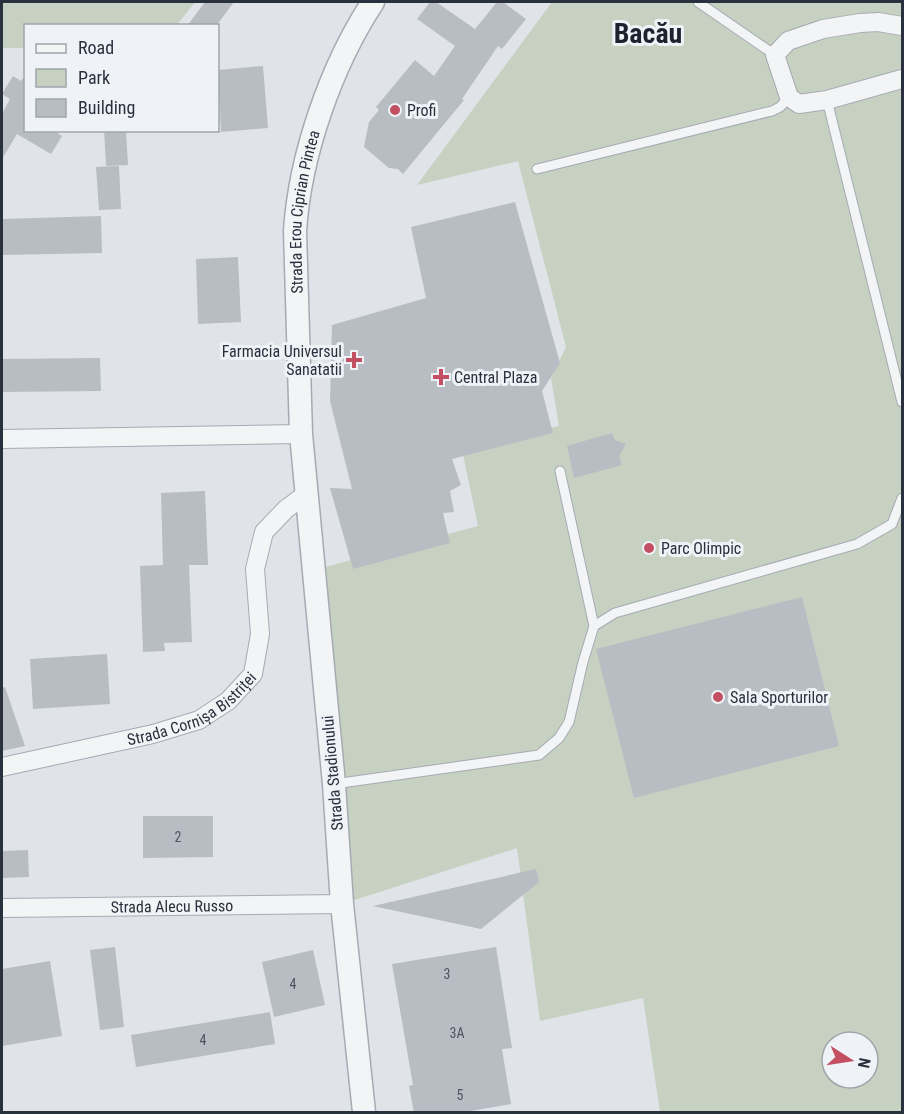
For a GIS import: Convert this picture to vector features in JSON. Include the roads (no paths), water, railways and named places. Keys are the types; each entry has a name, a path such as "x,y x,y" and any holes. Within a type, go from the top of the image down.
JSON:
{"street":[{"name":"Strada Erou Ciprian Pintea","path":"300,434 297,204 313,136 336,71 373,2"},
{"path":"903,26 860,22 823,29 788,41 775,55 789,97 799,104 827,100 903,79"},
{"path":"2,439 300,434"},
{"name":"Strada Stadionului","path":"300,434 334,784 342,904 364,1113"},
{"name":"Strada Cornișa Bistriței","path":"2,767 153,734 199,720 228,701 253,674 260,634 255,569 264,532 286,509 305,495"},
{"name":"Strada Alecu Russo","path":"2,908 342,904"}],"lane":[{"path":"698,2 775,55"},
{"path":"537,169 772,111 780,107 789,97"},
{"path":"827,100 903,402"},
{"path":"334,784 539,755 559,738 569,723 594,626 560,471"},
{"path":"594,626 615,613 857,544 892,524 903,498"}],"place":[{"name":"Profi","path":"395,110"},
{"name":"Farmacia Universul Sanatatii","path":"354,360"},
{"name":"Central Plaza","path":"441,377"},
{"name":"Parc Olimpic","path":"649,548"},
{"name":"Sala Sporturilor","path":"718,697"}],"district":[{"name":"Bacău","path":"648,33"}]}
